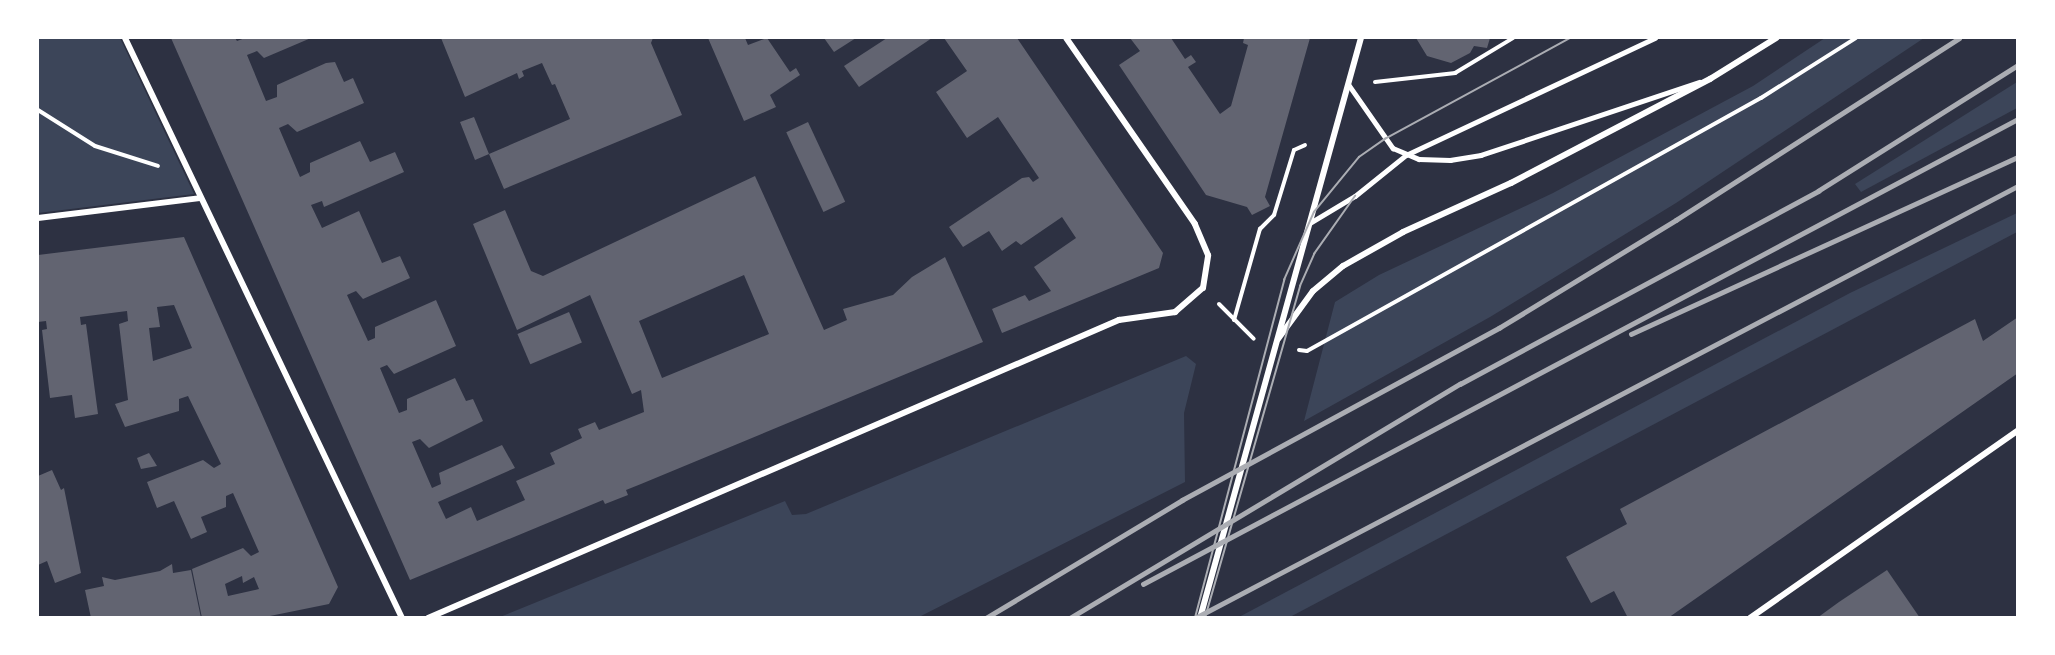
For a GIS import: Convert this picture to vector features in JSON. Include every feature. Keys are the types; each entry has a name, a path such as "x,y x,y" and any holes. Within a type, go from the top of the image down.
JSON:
{"street":[{"path":"125,38 402,618"},
{"path":"429,618 1119,320 1175,312 1203,288 1208,255 1195,224 1066,38"},
{"path":"1200,618 1362,38"},
{"path":"1275,345 1313,291 1343,266 1710,79 1776,38"},
{"path":"38,218 200,198"},
{"path":"1750,618 2018,430"}],"lane":[{"path":"1310,223 1355,196 1406,155 1655,38"},
{"path":"1349,85 1385,139 1406,155 1450,160 1481,155 1710,79"}],"path":[{"path":"1349,85 1455,73 1513,38"},
{"path":"1203,288 1251,338 1307,351 1761,98 1856,38"},
{"path":"38,110 95,146 134,160 188,169"},
{"path":"1234,320 1260,229 1274,215 1294,150 1336,131"}],"shaded area":[{"path":"38,38 120,38 194,194 38,213"},
{"path":"1825,38 1924,38 1676,203 1490,317 1304,421 1335,302 1379,275 1553,193 1753,86"},
{"path":"2017,82 2017,108 1861,192 1855,184"},
{"path":"2017,213 2017,232 1290,617 1239,617 1850,293"},
{"path":"1186,356 1196,364 1184,413 1185,482 919,617 500,617 785,501 792,515 806,514"}],"building":[{"path":"171,38 235,38 237,41 245,38 311,38 264,58 257,51 247,55 266,101 277,97 277,85 326,63 335,62 344,82 353,78 364,103 297,132 288,124 279,128 300,177 310,172 310,163 360,141 370,162 395,152 404,172 324,207 322,201 311,205 322,228 359,211 382,263 400,256 410,278 363,299 356,291 347,295 368,341 375,338 375,327 436,300 456,346 394,374 387,365 380,368 399,413 407,410 407,399 455,378 466,401 473,399 483,421 429,448 420,439 412,442 432,488 441,484 439,473 502,445 515,468 438,502 446,519 471,507 477,521 525,500 516,481 555,464 550,453 582,438 578,429 595,422 599,430 644,412 641,390 632,394 590,295 517,330 473,224 505,210 531,271 543,276 755,176 824,330 847,320 843,309 893,295 912,277 945,257 983,342 626,490 628,495 605,504 603,500 410,580","holes":["744,275 769,334 662,378 639,321"]},
{"path":"441,38 653,38 651,43 682,115 504,189 489,154 570,119 555,84 552,85 542,63 522,71 524,76 519,79 517,73 465,97"},
{"path":"708,38 745,38 748,45 767,38 790,72 796,68 800,75 770,95 776,107 744,121"},
{"path":"824,38 856,38 834,52"},
{"path":"887,38 932,38 859,87 844,66"},
{"path":"944,38 1017,38 1163,253 1159,268 1002,333 992,309 1025,295 1029,301 1051,291 1034,267 1076,238 1062,217 1021,245 1016,241 1002,251 989,231 963,247 949,227 1022,178 1029,177 1033,182 1039,178 998,117 967,138 936,92 967,71"},
{"path":"1130,38 1171,38 1185,59 1191,55 1196,62 1188,67 1220,114 1231,106 1248,45 1243,43 1244,38 1310,38 1265,197 1270,206 1252,215 1247,207 1206,195 1119,65 1140,51"},
{"path":"1416,38 1490,38 1487,48 1474,46 1470,53 1451,63 1427,56"},
{"path":"474,117 489,154 475,160 460,122"},
{"path":"808,122 845,202 823,212 786,132"},
{"path":"184,237 338,587 329,604 260,618 202,618 192,569 243,548 251,556 259,552 233,493 226,496 226,507 201,517 207,532 191,539 174,501 157,508 147,482 203,460 214,468 221,464 188,396 179,399 179,411 125,427 115,404 128,400 119,324 128,321 127,311 80,317 81,325 86,324 98,414 75,418 72,395 50,398 42,330 47,329 46,321 38,322 38,255","holes":["174,305 192,348 153,361 149,328 160,327 157,307","242,576 243,583 254,577 259,589 228,596 225,584"]},
{"path":"569,312 582,342 530,364 517,334"},
{"path":"2018,317 2018,373 1668,618 1628,618 1614,591 1591,603 1566,557 1627,524 1620,509 1975,319 1983,341"},
{"path":"149,453 157,466 141,469 137,458"},
{"path":"52,470 61,490 64,488 81,573 55,583 47,561 38,565 38,476"},
{"path":"172,564 173,573 191,570 201,618 91,618 85,590 104,586 102,577 115,580 160,571"},
{"path":"1887,570 1920,618 1817,618 1839,602"}],"tram line":[{"path":"1195,618 1284,280 1314,212 1359,157 1385,139 1570,38"},
{"path":"1205,618 1300,286 1314,254 1355,196"}],"railway":[{"path":"986,618 1182,500 1499,328 1676,220 1959,38"},
{"path":"1070,618 1460,384 1818,191 2018,65"},
{"path":"1143,584 2018,119"},
{"path":"1631,334 2018,157"},
{"path":"1195,618 2018,186"}]}
